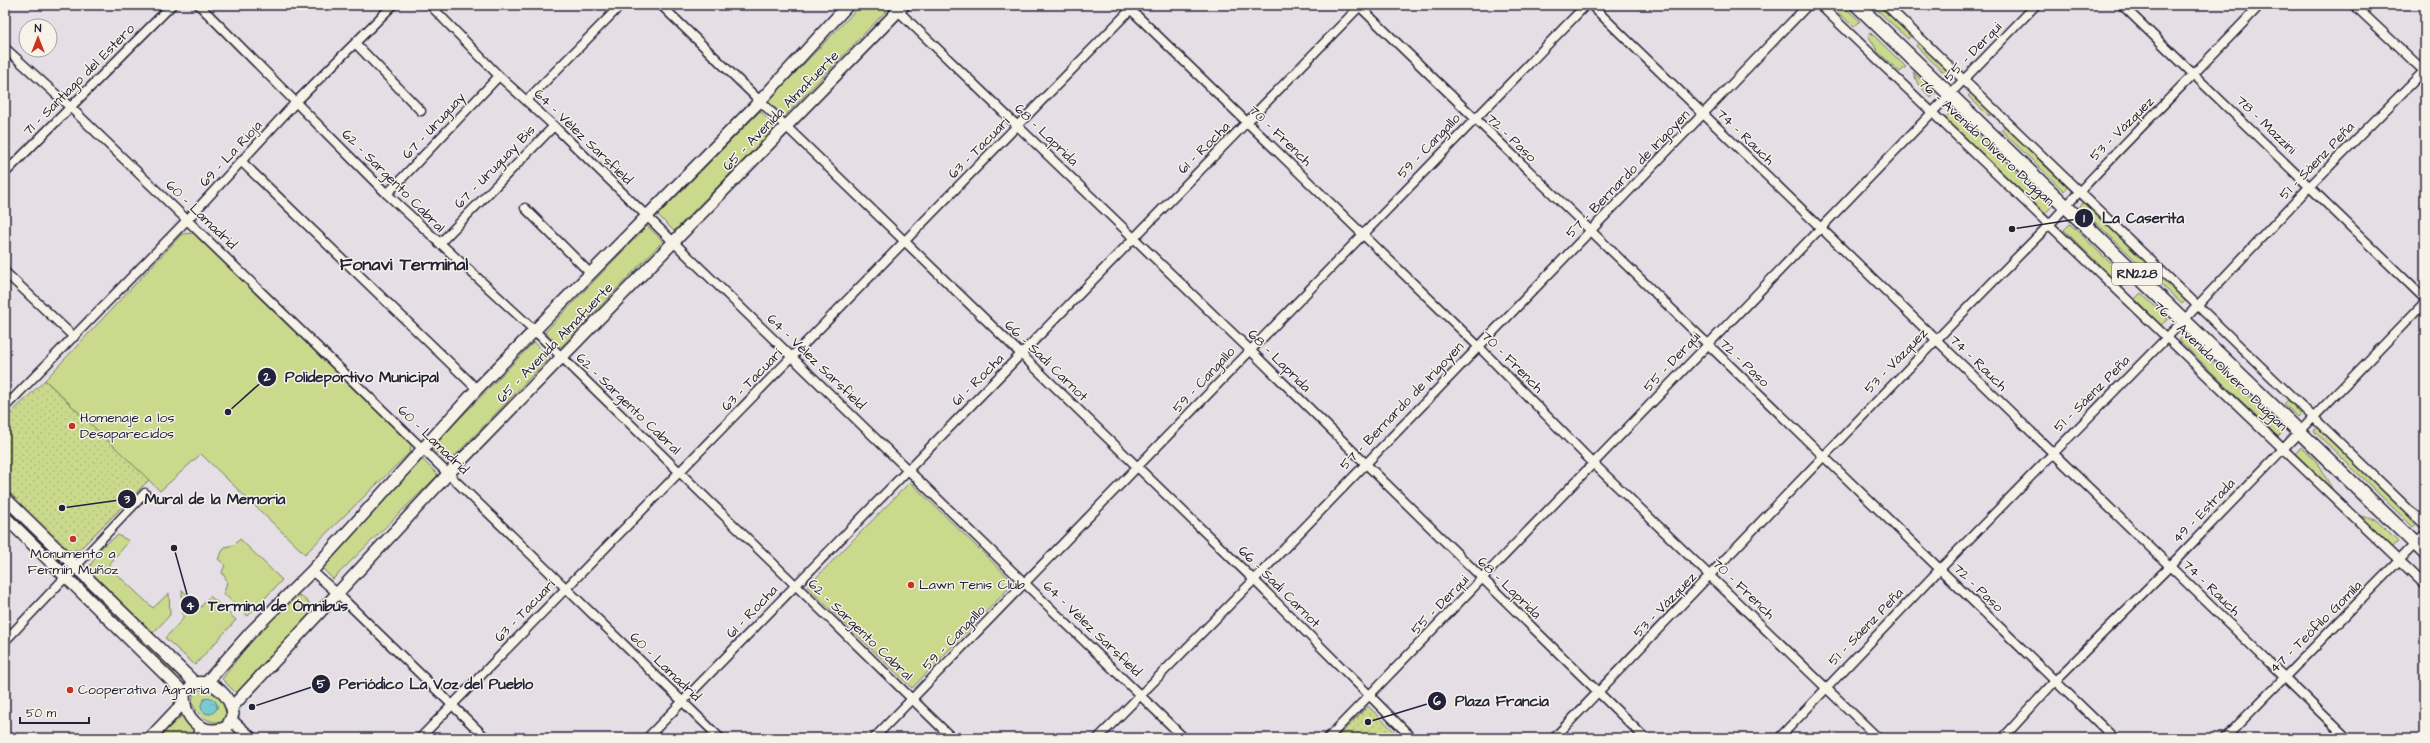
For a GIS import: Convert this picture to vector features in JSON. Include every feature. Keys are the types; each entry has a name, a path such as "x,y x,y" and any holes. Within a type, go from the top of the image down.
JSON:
{"highway":[{"name":"76 - Avenida Olivero Duggan","path":"1857,5 1950,93 2066,207 2420,548"}],"main road":[{"name":"65 - Avenida Almafuerte","path":"200,683 312,571 477,389 760,101 848,5"},
{"name":"65 - Avenida Almafuerte","path":"232,707 449,473 786,128 898,7"},
{"path":"5,498 76,566 154,645 200,683 221,692 232,707 232,720 251,738"},
{"path":"5,517 184,697 187,714 202,727 212,730 222,729 232,720"},
{"path":"150,738 184,697 200,683"},
{"path":"197,738 202,727"},
{"path":"222,729 232,738"}],"street":[{"name":"71 - Santiago del Estero","path":"5,173 172,5"},
{"name":"62 - Sargento Cabral","path":"199,5 387,194 534,331 952,738"},
{"name":"69 - La Rioja","path":"5,407 187,220 296,102 356,44 393,5"},
{"name":"64 - Vélez Sarsfield","path":"430,5 499,76 527,100 1026,582 1184,738"},
{"path":"527,100 621,5"},
{"name":"66 - Sadi Carnot","path":"661,5 786,128 905,241 1021,356 1254,580 1369,697 1412,738"},
{"name":"72 - Paso","path":"1360,5 1473,119 2114,738"},
{"name":"61 - Rocha","path":"647,738 1021,356 1133,238 1247,123 1360,5"},
{"name":"59 - Cangallo","path":"874,738 913,700 1026,582 1139,468 1250,350 1473,119 1586,5"},
{"name":"74 - Rauch","path":"1591,5 2347,738"},
{"name":"57 - Bernardo de Irigoyen","path":"1098,738 1254,580 1808,5"},
{"name":"76 - Avenida Olivero Duggan","path":"1820,5 2425,584"},
{"name":"76 - Avenida Olivero Duggan","path":"1886,5 1965,80 2078,192 2198,304 2425,525"},
{"name":"55 - Derqui","path":"1328,738 2036,5"},
{"name":"78 - Mazzini","path":"2122,5 2310,186 2425,301"},
{"name":"53 - Vázquez","path":"1554,738 1711,576 1935,339 2050,224 2078,192 2195,75 2260,5"},
{"path":"2354,5 2425,71"},
{"name":"70 - French","path":"1131,6 1247,123 1478,346 1594,464 1878,738"},
{"name":"63 - Tacuarí","path":"420,738 564,588 680,474 792,357 1018,127 1131,6"},
{"name":"68 - Laprida","path":"898,7 1018,127 1250,350 1482,580 1645,738"},
{"path":"356,44 421,111"},
{"name":"60 - Lamadrid","path":"5,48 70,107 449,473 564,588 720,738"},
{"name":"51 - Sáenz Peña","path":"1779,738 2052,453 2184,320 2310,186 2425,71"},
{"name":"67 - Uruguay","path":"387,194 499,76"},
{"name":"67 - Uruguay Bis","path":"439,244 554,126"},
{"path":"242,162 477,389"},
{"path":"525,208 590,273"},
{"path":"5,272 74,337"},
{"name":"49 - Estrada","path":"2003,738 2054,681 2170,566 2425,301"},
{"path":"5,641 145,493"},
{"name":"47 - Teófilo Gomila","path":"2225,738 2400,560 2420,548 2425,534"},
{"path":"312,571 338,594 486,738"}],"green space":[{"path":"861,5 880,5 886,11 784,117 768,101"},
{"path":"1830,5 1842,5 1860,21 1854,27"},
{"path":"1872,5 1881,5 1912,34 1908,39"},
{"path":"1870,32 1906,67 1900,72 1878,52 1868,35"},
{"path":"1919,42 1950,72 1946,75 1916,46"},
{"path":"1913,72 1935,93 1931,98 1918,84"},
{"path":"1972,92 1993,112 1989,116 1968,96"},
{"path":"760,111 776,127 674,231 658,215"},
{"path":"1952,111 2052,206 2045,214 1944,119"},
{"path":"2005,126 2067,187 2064,191 2001,130"},
{"path":"2084,202 2186,300 2182,304 2079,207"},
{"path":"2070,224 2129,281 2122,287 2064,230"},
{"path":"647,226 663,241 561,347 545,332"},
{"path":"193,233 411,445 410,452 305,554 201,454 160,491 45,380 182,234"},
{"path":"2141,293 2168,319 2161,325 2135,299"},
{"path":"2185,334 2284,431 2278,437 2179,340"},
{"path":"534,342 550,357 448,463 431,448"},
{"path":"45,380 149,480 80,549 68,551 5,489 5,419"},
{"path":"2288,400 2301,414 2298,417 2284,404"},
{"path":"2318,426 2417,523 2413,527 2314,431"},
{"path":"2301,447 2316,461 2333,490 2295,454"},
{"path":"422,459 438,475 333,579 317,563"},
{"name":"Lawn Tenis Club","path":"910,482 1014,583 912,688 807,587"},
{"path":"5,506 64,564 62,567 5,511"},
{"path":"2357,515 2376,520 2398,542 2392,548"},
{"path":"118,535 129,541 108,566 153,608 169,593 170,615 153,633 88,569 102,547"},
{"path":"240,539 282,580 248,616 224,594 227,581 222,572 225,565 218,559 225,547 234,545"},
{"path":"78,575 179,674 176,677 75,578"},
{"path":"182,590 201,607 210,596 236,620 195,665 165,638 183,619"},
{"path":"288,593 301,596 318,611 238,695 222,679"},
{"path":"197,688 209,690 214,692 221,699 228,715 224,722 213,722 198,712 192,703 194,690","holes":["209,697 217,704 217,709 210,714 205,713 201,706 204,699"]},
{"path":"1368,706 1401,738 1336,738"},
{"path":"185,713 199,726 189,738 158,738"}],"water":[{"path":"206,698 212,698 217,703 215,712 212,714 206,714 201,709 201,703"}],"place":[{"name":"La Caserita","path":"2012,229"},
{"name":"Polideportivo Municipal","path":"228,412"},
{"name":"Homenaje a los Desaparecidos","path":"72,426"},
{"name":"Mural de la Memoria","path":"62,508"},
{"name":"Monumento a Fermín Muñoz","path":"73,539"},
{"name":"Terminal de Ómnibus","path":"174,548"},
{"name":"Lawn Tenis Club","path":"911,585"},
{"name":"Cooperativa Agraria","path":"70,690"},
{"name":"Periódico La Voz del Pueblo","path":"252,707"},
{"name":"Plaza Francia","path":"1368,722"}],"district":[{"name":"Fonavi Terminal","path":"404,264"}]}
